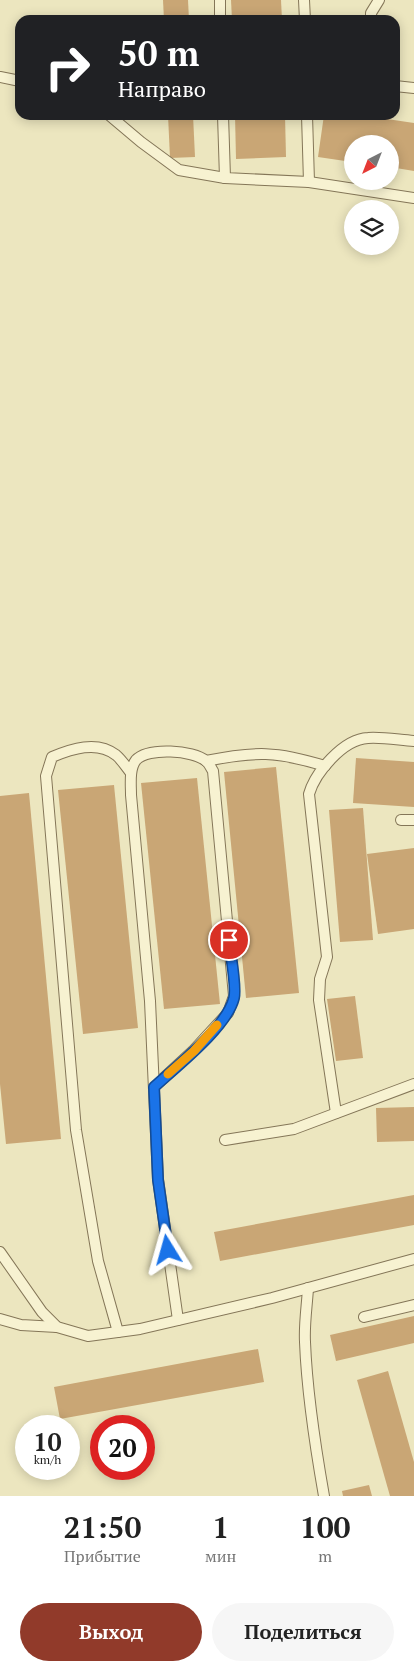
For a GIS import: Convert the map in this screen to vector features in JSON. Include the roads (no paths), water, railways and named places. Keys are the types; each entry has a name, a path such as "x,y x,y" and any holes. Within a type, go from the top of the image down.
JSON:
{"lane":[{"path":"220,0 220,15"},
{"path":"304,0 305,15"},
{"path":"372,15 379,0"},
{"path":"0,77 15,79"},
{"path":"400,87 414,88"},
{"path":"115,120 179,170 225,178 308,182 414,198"},
{"path":"223,120 225,178"},
{"path":"307,120 308,182"},
{"path":"336,1113 320,1000 320,979 327,958 309,794 313,782 325,766 346,746 366,738 414,741"},
{"path":"118,1332 98,1260 76,1130 46,776 52,757 70,749 94,747 116,755 131,773"},
{"path":"154,1087 194,1051 228,1013 234,996 213,771 206,761 194,755 174,751 148,754 136,760 131,773 131,794 150,1001 158,1180 178,1320"},
{"path":"206,761 240,754 272,753 291,756 325,766"},
{"path":"401,820 414,820"},
{"path":"225,1140 294,1129 414,1084"},
{"path":"0,1252 42,1312 57,1327"},
{"path":"0,1320 21,1325 57,1327 88,1336 118,1332 178,1320 308,1288 414,1259"},
{"path":"308,1288 305,1340 308,1386 311,1422 324,1496"},
{"path":"364,1317 414,1305"}]}
